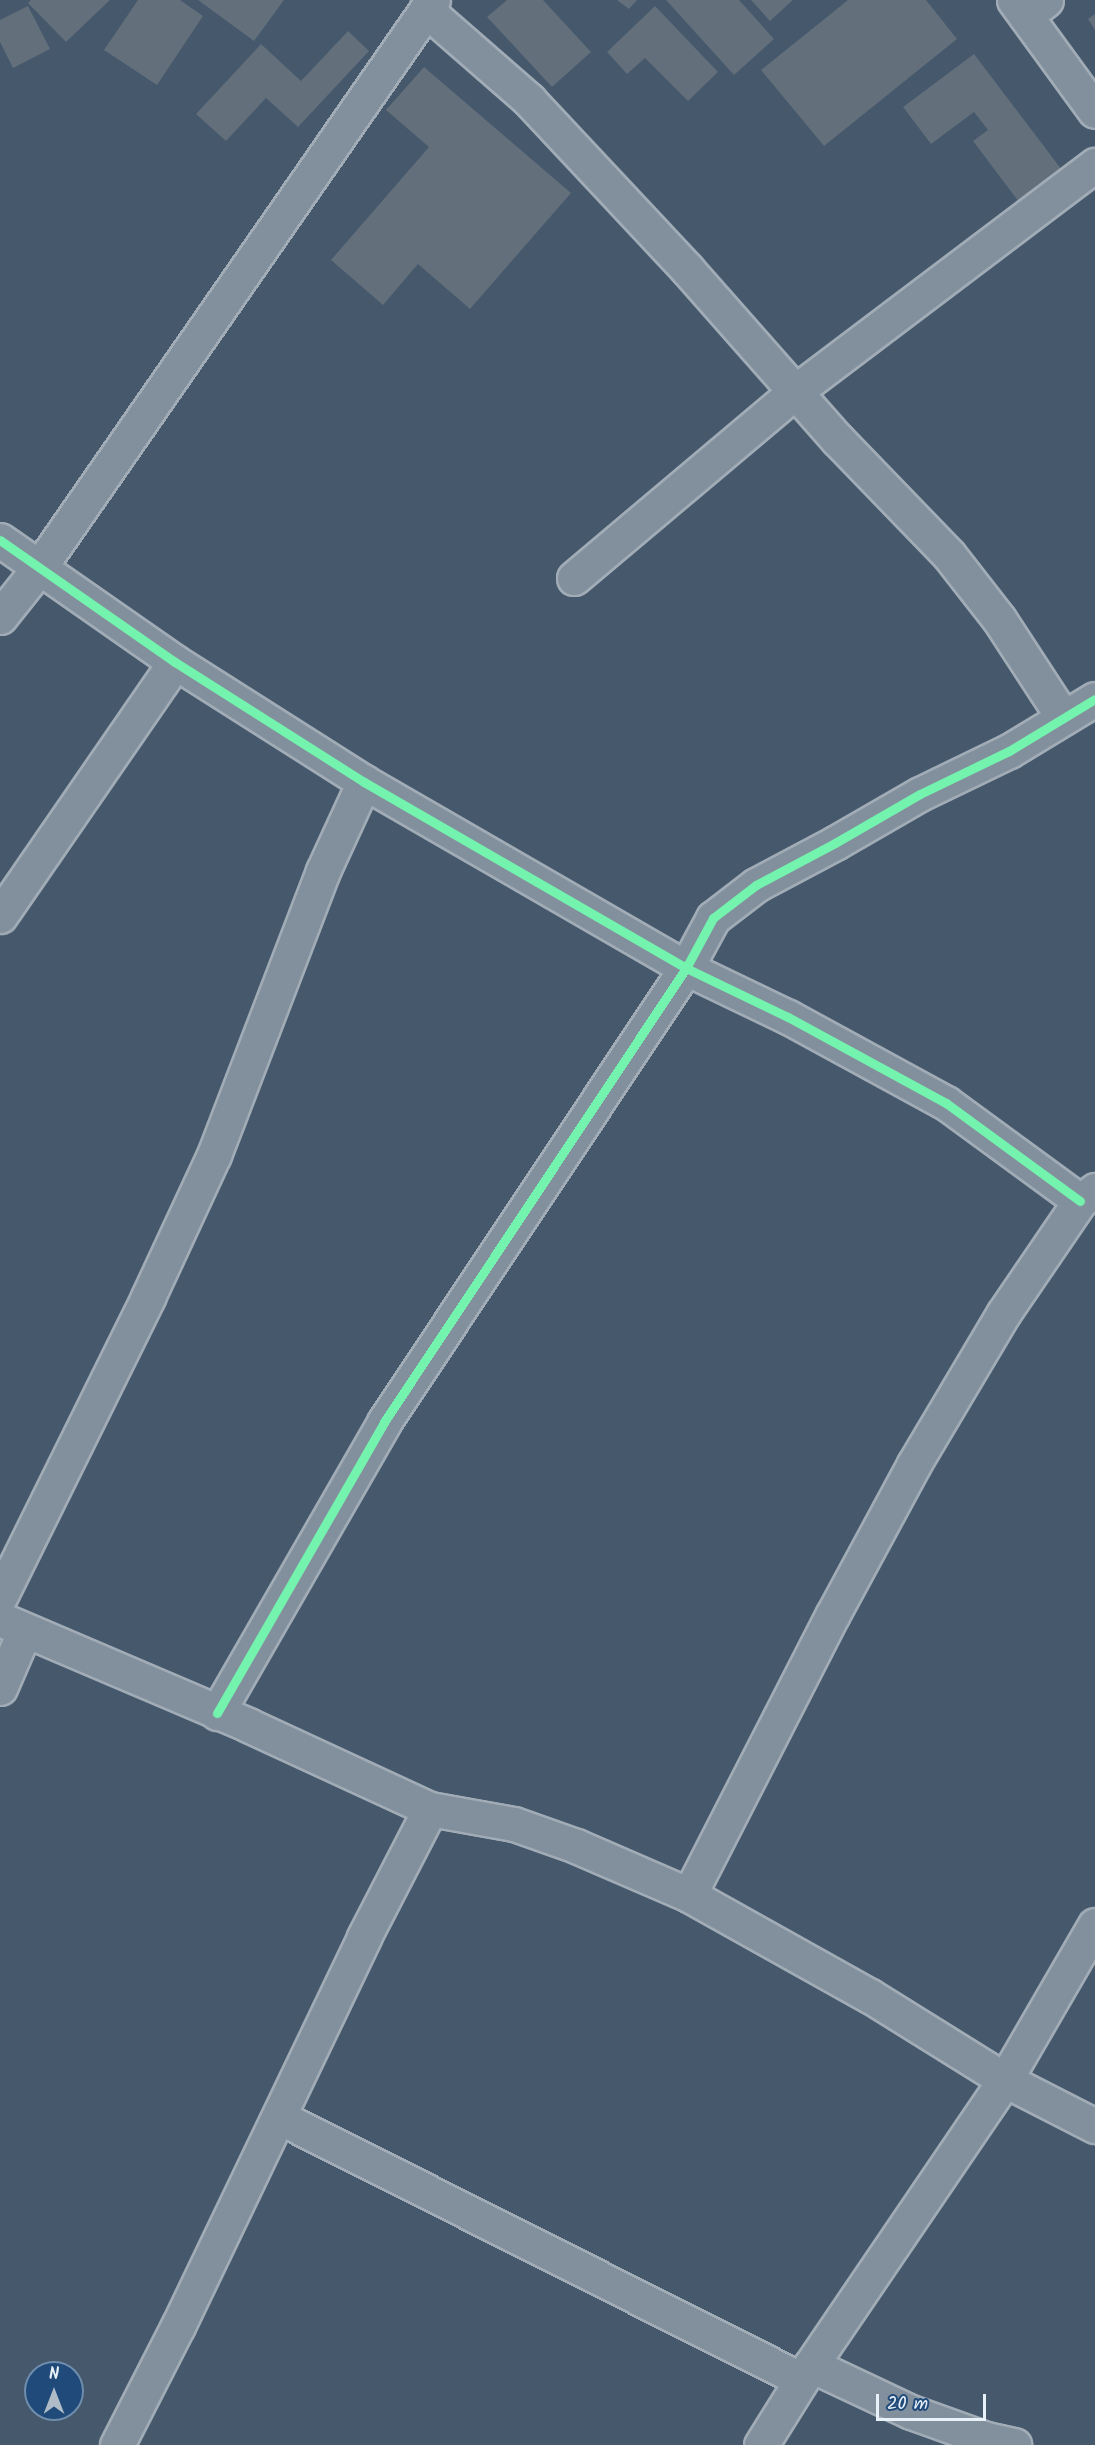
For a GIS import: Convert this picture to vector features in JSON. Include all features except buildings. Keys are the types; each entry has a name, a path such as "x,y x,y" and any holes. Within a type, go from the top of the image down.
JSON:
{"street":[{"path":"0,617 39,568 429,5 529,100 796,391 837,439 949,555 999,619 1063,717"},
{"path":"1029,5 1095,111"},
{"path":"574,578 796,391 1095,165"},
{"path":"0,540 175,662 364,782 686,968 788,1017 946,1103 1087,1195 1003,1314 914,1464 833,1614 689,1895"},
{"path":"0,916 175,662"},
{"path":"217,1713 384,1422 686,968 713,918 756,885 920,794 1010,751 1095,699"},
{"path":"0,1597 148,1297 214,1155 323,871 364,782"},
{"path":"0,1688 12,1625 217,1713 430,1809 514,1824 576,1846 689,1895 870,1996 1005,2080 1095,2126"},
{"path":"117,2445 279,2116 364,1937 430,1809"},
{"path":"761,2445 807,2372 1005,2080 1095,1924"},
{"path":"279,2116 807,2372 986,2439 1014,2445"}],"cycle path":[{"path":"0,540 175,662 364,782 686,968 788,1017 946,1103 1080,1201"},
{"path":"217,1713 384,1422 686,968 713,918 756,885 920,794 1009,751 1095,699"}]}
